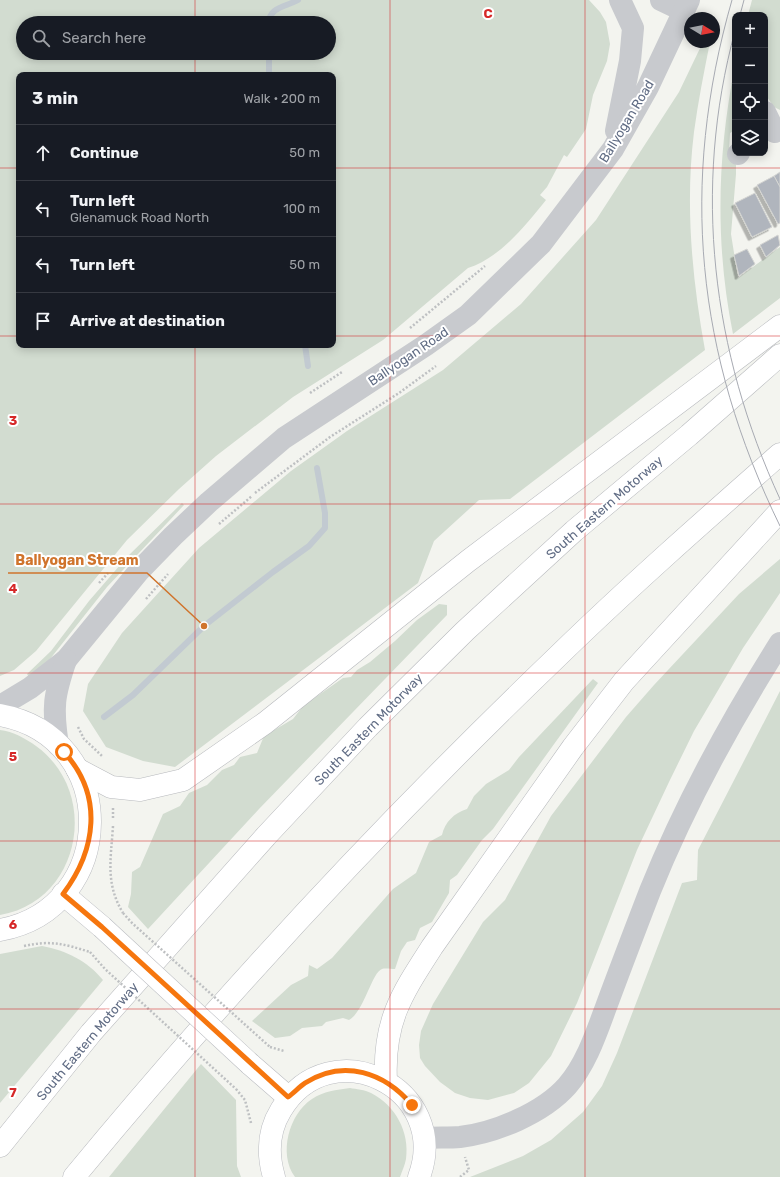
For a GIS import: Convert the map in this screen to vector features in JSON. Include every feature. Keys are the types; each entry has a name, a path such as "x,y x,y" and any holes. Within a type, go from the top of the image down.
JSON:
{"main road":[{"path":"77,769 111,787 140,790 182,780 265,723 468,561 780,326"},
{"name":"South Eastern Motorway","path":"0,1146 91,1033 266,836 368,727 464,631 574,531 689,435 780,355"},
{"path":"74,1177 157,1078 303,916 416,797 558,655 663,557 780,454"},
{"path":"386,1081 385,1058 394,1012 412,977 432,947 573,747 620,687 780,511"},
{"path":"0,715 26,723 58,745 77,769 88,799 91,824 89,842 84,860 76,877 63,894 40,914 21,924 0,930"},
{"path":"63,894 102,927 250,1064 288,1097"},
{"path":"274,1177 269,1157 270,1138 274,1120 288,1097 305,1083 325,1074 344,1070 363,1072 386,1081 400,1091 412,1105 420,1120 424,1138 425,1152 419,1177"}],"street":[{"path":"613,150 630,61 633,28 620,0"},
{"path":"661,0 687,6"},
{"name":"Ballyogan Road","path":"0,706 30,688 66,660 138,571 172,536 209,502 284,438 426,345 468,315 541,244 613,150 648,87 687,6"},
{"path":"768,120 773,133"},
{"path":"424,1138 461,1137 498,1127 538,1109 568,1085 591,1046 650,891 682,818 718,747 780,643"},
{"name":"Ballyogan Road","path":"58,745 54,715 55,698 66,660"}],"path":[{"path":"217,526 257,492 330,437 399,393 439,364"},
{"path":"142,603 174,568"},
{"path":"77,725 84,739 103,757"},
{"path":"111,787 113,820 111,887 115,901 123,913 270,1047 284,1051"},
{"path":"18,947 43,942 67,945 90,952 236,1089 245,1100 247,1106"}],"shaded area":[{"path":"0,0 589,0 600,12 606,22 610,44 607,61 593,95 586,129 567,157 564,155 547,187 540,195 546,200 530,220 512,240 501,249 491,257 468,268 383,340 293,397 216,456 179,489 127,540 36,651 14,670 0,676"},
{"path":"752,0 780,0 780,110 774,107 768,98 768,12 749,12"},
{"path":"700,48 709,48 694,132 690,186 693,269 705,350 510,499 479,500 434,541 418,583 175,767 143,761 106,747 83,711 88,684 122,633 199,548 291,471 347,431 443,370 521,304 596,220 679,92"},
{"path":"732,82 732,132 730,133 729,151 736,165 736,174 731,234 738,278 780,247 780,298 733,334 723,267 720,200 729,99"},
{"path":"182,503 184,505 107,587 50,659 29,677 27,674 51,651 89,601 127,557"},
{"path":"780,559 780,593 743,648 694,731 637,850 577,1003 551,1056 529,1083 514,1093 488,1100 470,1098 455,1093 440,1082 425,1066 420,1058 419,1045 421,1031 433,1004 483,922 505,900 551,816 626,717 739,594"},
{"path":"439,604 447,605 447,615 259,809 148,929 128,907 131,894 132,872 140,867 163,814 180,806 189,793 207,785 222,770 234,765 240,757 257,753 264,736 293,719 303,706 343,678 351,677 357,670 370,662 395,641 417,620"},
{"path":"593,679 598,683 493,829 482,840 457,875 450,880 449,893 432,922 420,928 415,940 407,942 401,951 395,969 382,969 378,972 354,1016 349,1020 343,1018 326,1022 322,1026 302,1028 290,1036 275,1038 252,1021 291,985 308,976 309,965 317,969 332,958 393,889 416,873 429,842 442,835 448,822 458,813 467,809 474,796 486,784 509,770 519,757"},
{"path":"780,691 780,1177 470,1177 523,1156 551,1140 583,1112 602,1086 617,1053 682,883 697,880 698,850"},
{"path":"0,730 14,734 36,746 56,766 69,790 75,816 73,843 64,868 49,889 27,906 0,915"},
{"path":"42,946 76,957 90,967 103,980 0,1103 0,954"},
{"path":"201,1064 236,1100 237,1166 241,1177 109,1177"},
{"path":"350,1088 369,1092 380,1098 394,1112 399,1120 406,1139 407,1149 406,1161 400,1177 295,1177 290,1168 287,1157 287,1146 288,1135 297,1114 312,1099 321,1094"}],"building":[{"path":"780,172 780,187 774,176"},
{"path":"774,176 780,187 780,223 778,224 757,185"},
{"path":"755,193 772,227 752,237 735,203"},
{"path":"778,235 780,245 766,257 760,245"},
{"path":"747,249 755,264 739,276 734,255"}],"waterway":[{"path":"271,16 279,8 298,0"},
{"path":"269,60 269,72"},
{"path":"305,348 308,366"},
{"path":"104,717 133,695 204,626 309,546 325,528 325,513 317,468"}],"tram line":[{"path":"732,0 715,68 705,136 702,202 705,268 714,332 730,397 752,462 780,526"},
{"path":"741,12 744,0"},
{"path":"732,45 722,90 714,150 712,210 716,269 725,328 738,386 757,443 780,499"}],"place":[{"name":"Ballyogan Stream","path":"204,626"}],"route":[{"path":"64,752 71,759 84,784 88,799 91,824 89,842 84,860 76,877 63,894 102,927 250,1064 288,1097 305,1083 325,1074 344,1070 363,1072 386,1081 400,1091 412,1105"}]}
